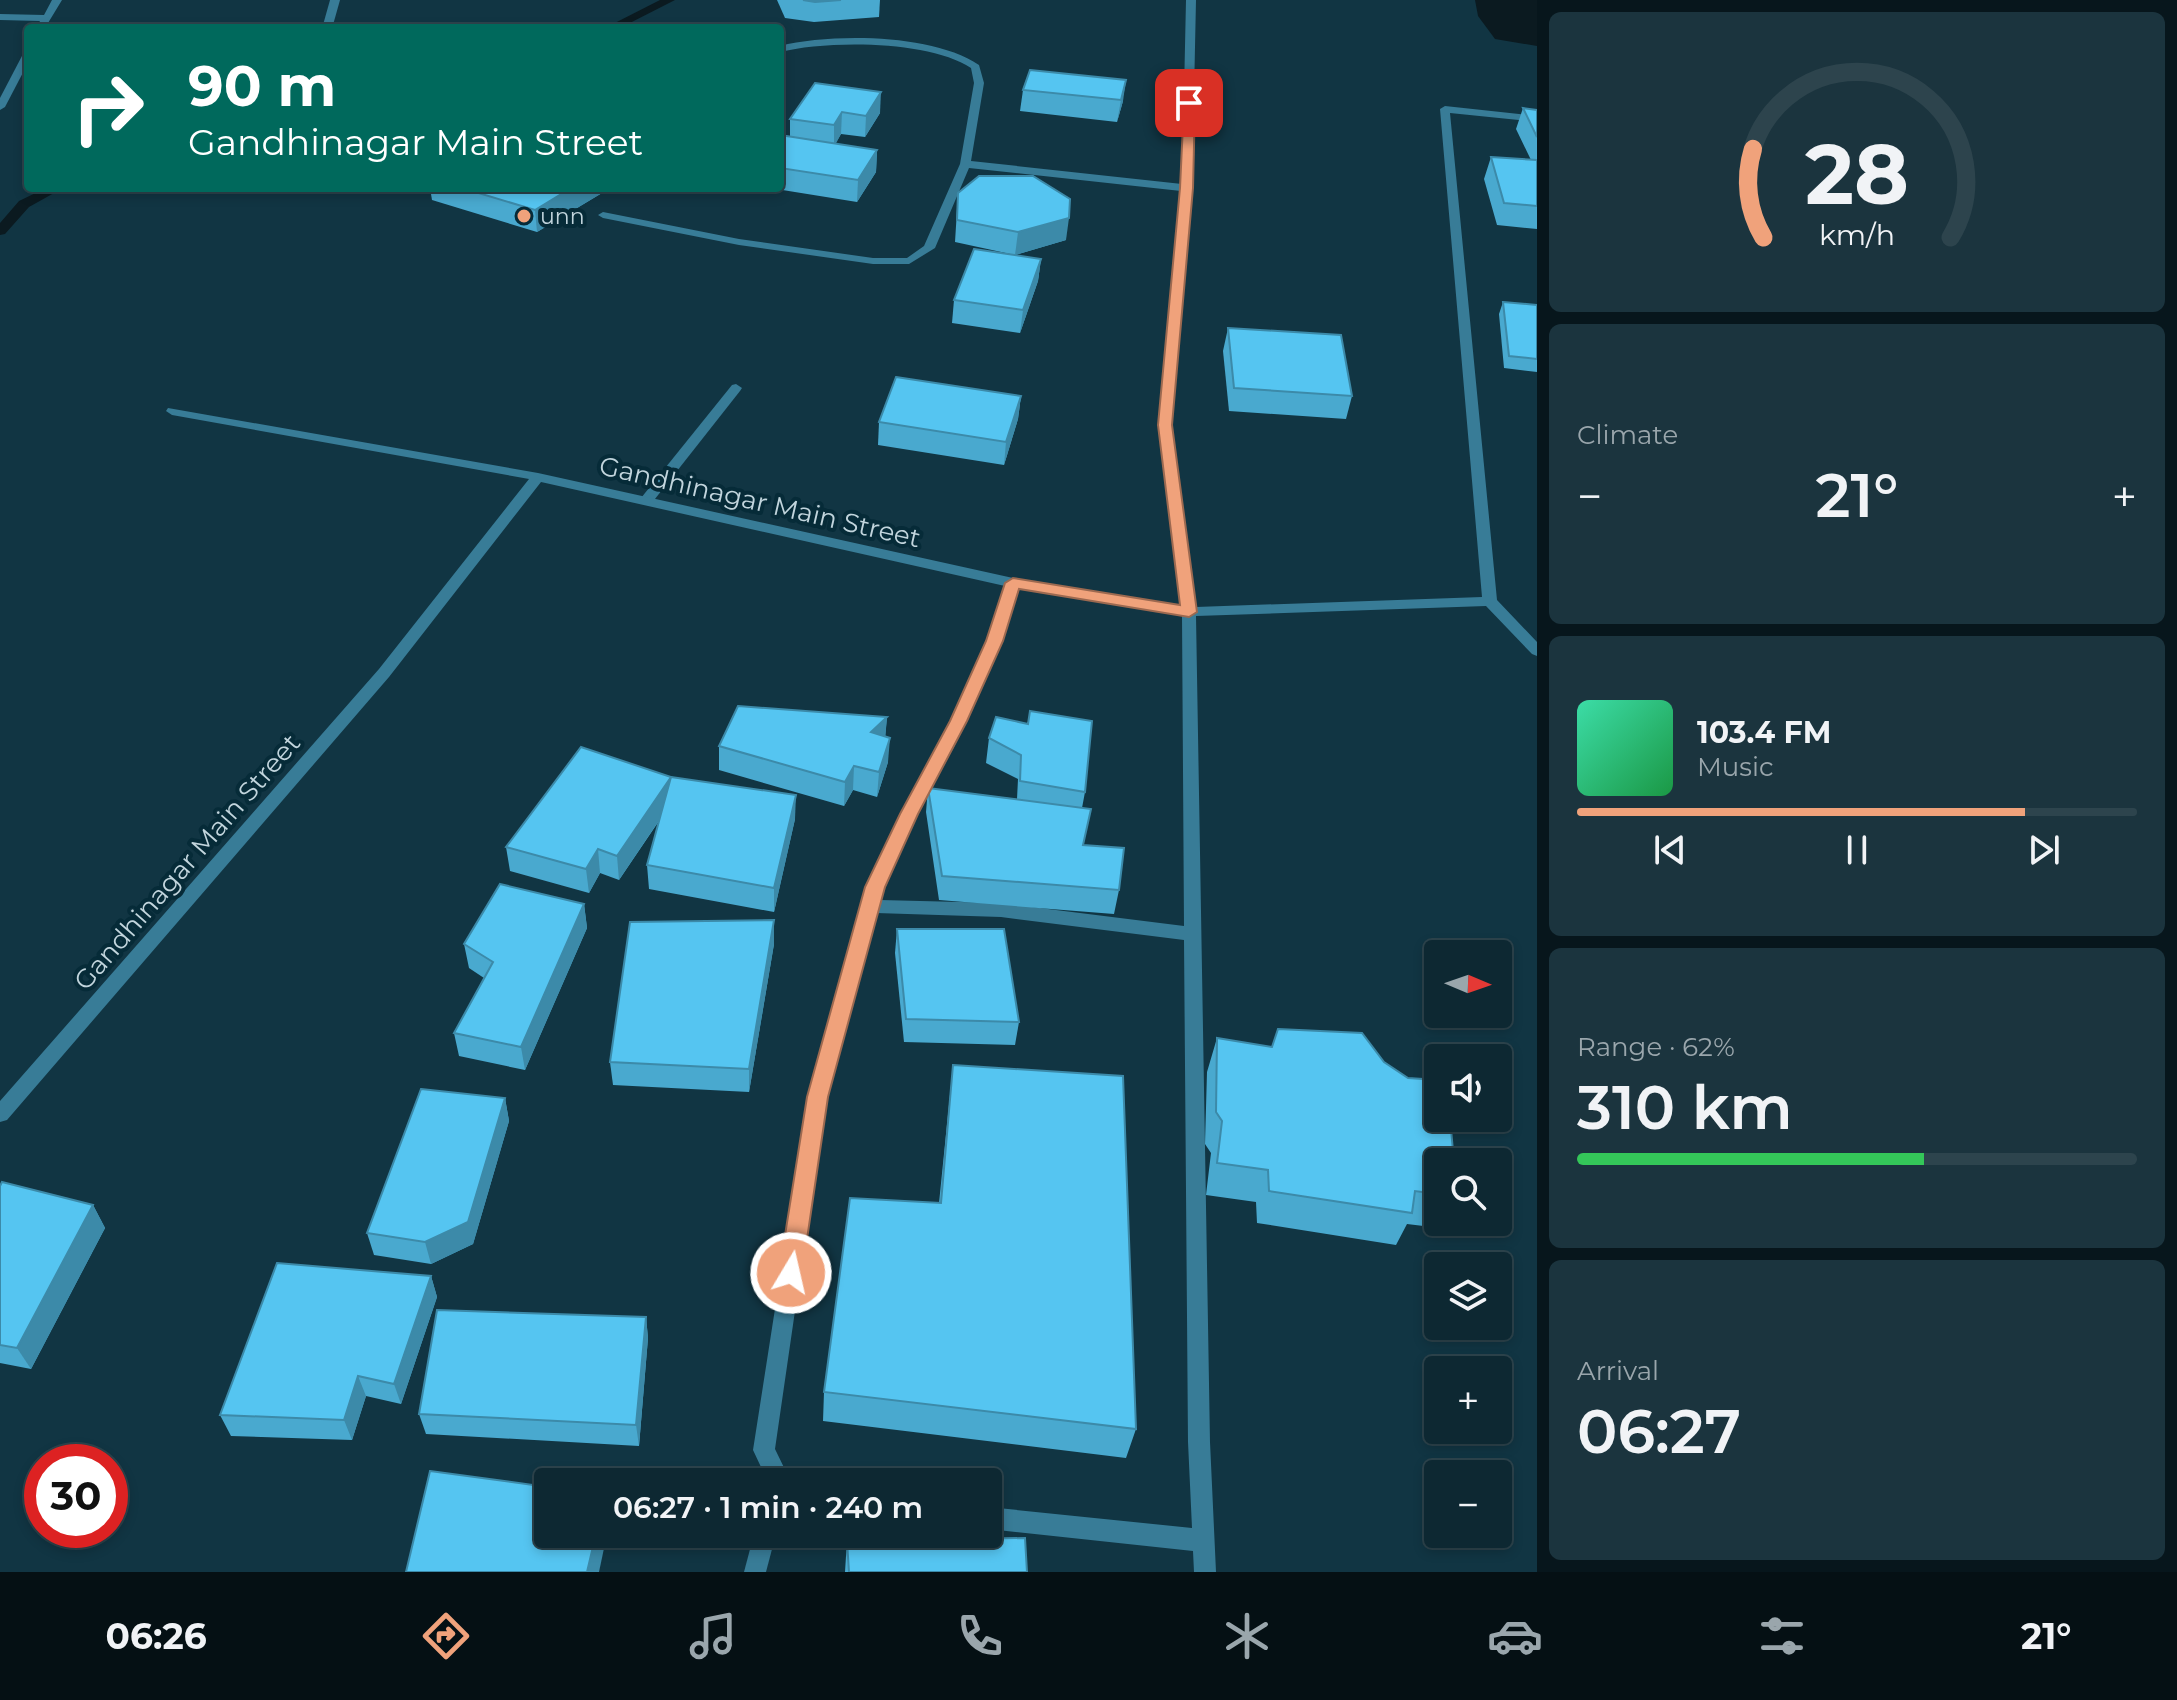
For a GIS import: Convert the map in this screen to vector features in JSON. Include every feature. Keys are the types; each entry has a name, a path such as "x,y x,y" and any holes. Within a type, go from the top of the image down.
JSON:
{"street":[{"path":"0,17 44,23 57,0"},
{"path":"328,24 335,0"},
{"path":"1191,0 1187,188 1165,425 1189,612 1199,1442 1205,1572"},
{"path":"603,215 739,242 873,261 909,261 929,248 965,164 979,83 976,67 961,57 931,50 817,41 784,47"},
{"path":"0,107 24,62"},
{"path":"1537,119 1445,109 1490,601 1537,651"},
{"path":"965,164 1187,188"},
{"path":"646,501 736,388"},
{"path":"172,411 538,477"},
{"name":"Gandhinagar Main Street","path":"0,1114 384,673 538,477 1013,583 1189,612 1490,601"},
{"path":"773,1468 764,1450 817,1097 869,906 903,826 946,747 995,641 1013,583"},
{"path":"869,906 1001,910 1193,934"},
{"path":"1002,1519 1204,1541"},
{"path":"755,1572 761,1548"}],"shaded area":[{"path":"1475,0 1537,0 1537,46 1495,39 1478,16"}],"building":[{"path":"1030,70 1126,80 1121,100 1023,90"},
{"path":"815,83 881,92 866,116 842,112 834,125 790,119"},
{"path":"1523,108 1537,110 1537,137"},
{"path":"784,136 877,150 858,180 784,169"},
{"path":"1491,157 1537,160 1537,206 1504,203"},
{"path":"979,176 1033,176 1070,199 1069,218 1018,232 957,220 958,193"},
{"path":"475,192 564,192 535,210"},
{"path":"974,249 1041,259 1023,310 954,300"},
{"path":"1503,302 1537,305 1537,359 1509,356"},
{"path":"1228,328 1341,335 1352,396 1234,388"},
{"path":"896,377 1021,396 1006,442 879,422"},
{"path":"738,706 887,717 871,732 890,738 879,772 854,766 845,782 719,746"},
{"path":"1030,711 1092,721 1085,792 1020,781 1021,755 989,738 996,717 1028,724"},
{"path":"581,747 671,777 617,856 598,849 586,869 506,847"},
{"path":"671,777 796,795 774,888 647,865"},
{"path":"928,788 1091,809 1083,845 1124,848 1119,890 942,876"},
{"path":"500,884 584,904 521,1047 454,1033 493,962 464,944"},
{"path":"774,920 749,1069 610,1062 630,922"},
{"path":"897,929 1004,929 1019,1022 906,1019"},
{"path":"1278,1029 1362,1033 1384,1062 1408,1078 1424,1079 1424,1132 1451,1132 1453,1148 1424,1148 1424,1192 1415,1191 1412,1213 1269,1191 1268,1170 1217,1163 1222,1121 1216,1112 1217,1038 1272,1047"},
{"path":"953,1065 1123,1076 1136,1429 824,1392 850,1198 941,1203"},
{"path":"421,1089 505,1098 468,1222 425,1242 367,1233"},
{"path":"2,1182 93,1205 17,1348 0,1345"},
{"path":"277,1263 431,1276 394,1384 358,1376 344,1420 220,1415"},
{"path":"437,1310 646,1317 636,1425 419,1414"},
{"path":"430,1471 534,1485 534,1548 593,1548 587,1572 406,1572"},
{"path":"1002,1538 1025,1538 1027,1572 849,1572 847,1548 1002,1548"}],"waterway":[{"path":"619,24 669,0"},
{"path":"0,231 24,204 48,192"}],"place":[{"name":"unn","path":"524,216"}],"route":[{"path":"791,1273 817,1097 875,887 909,814 946,747 995,641 1013,583 1189,612 1165,425 1187,188 1189,103"}]}
